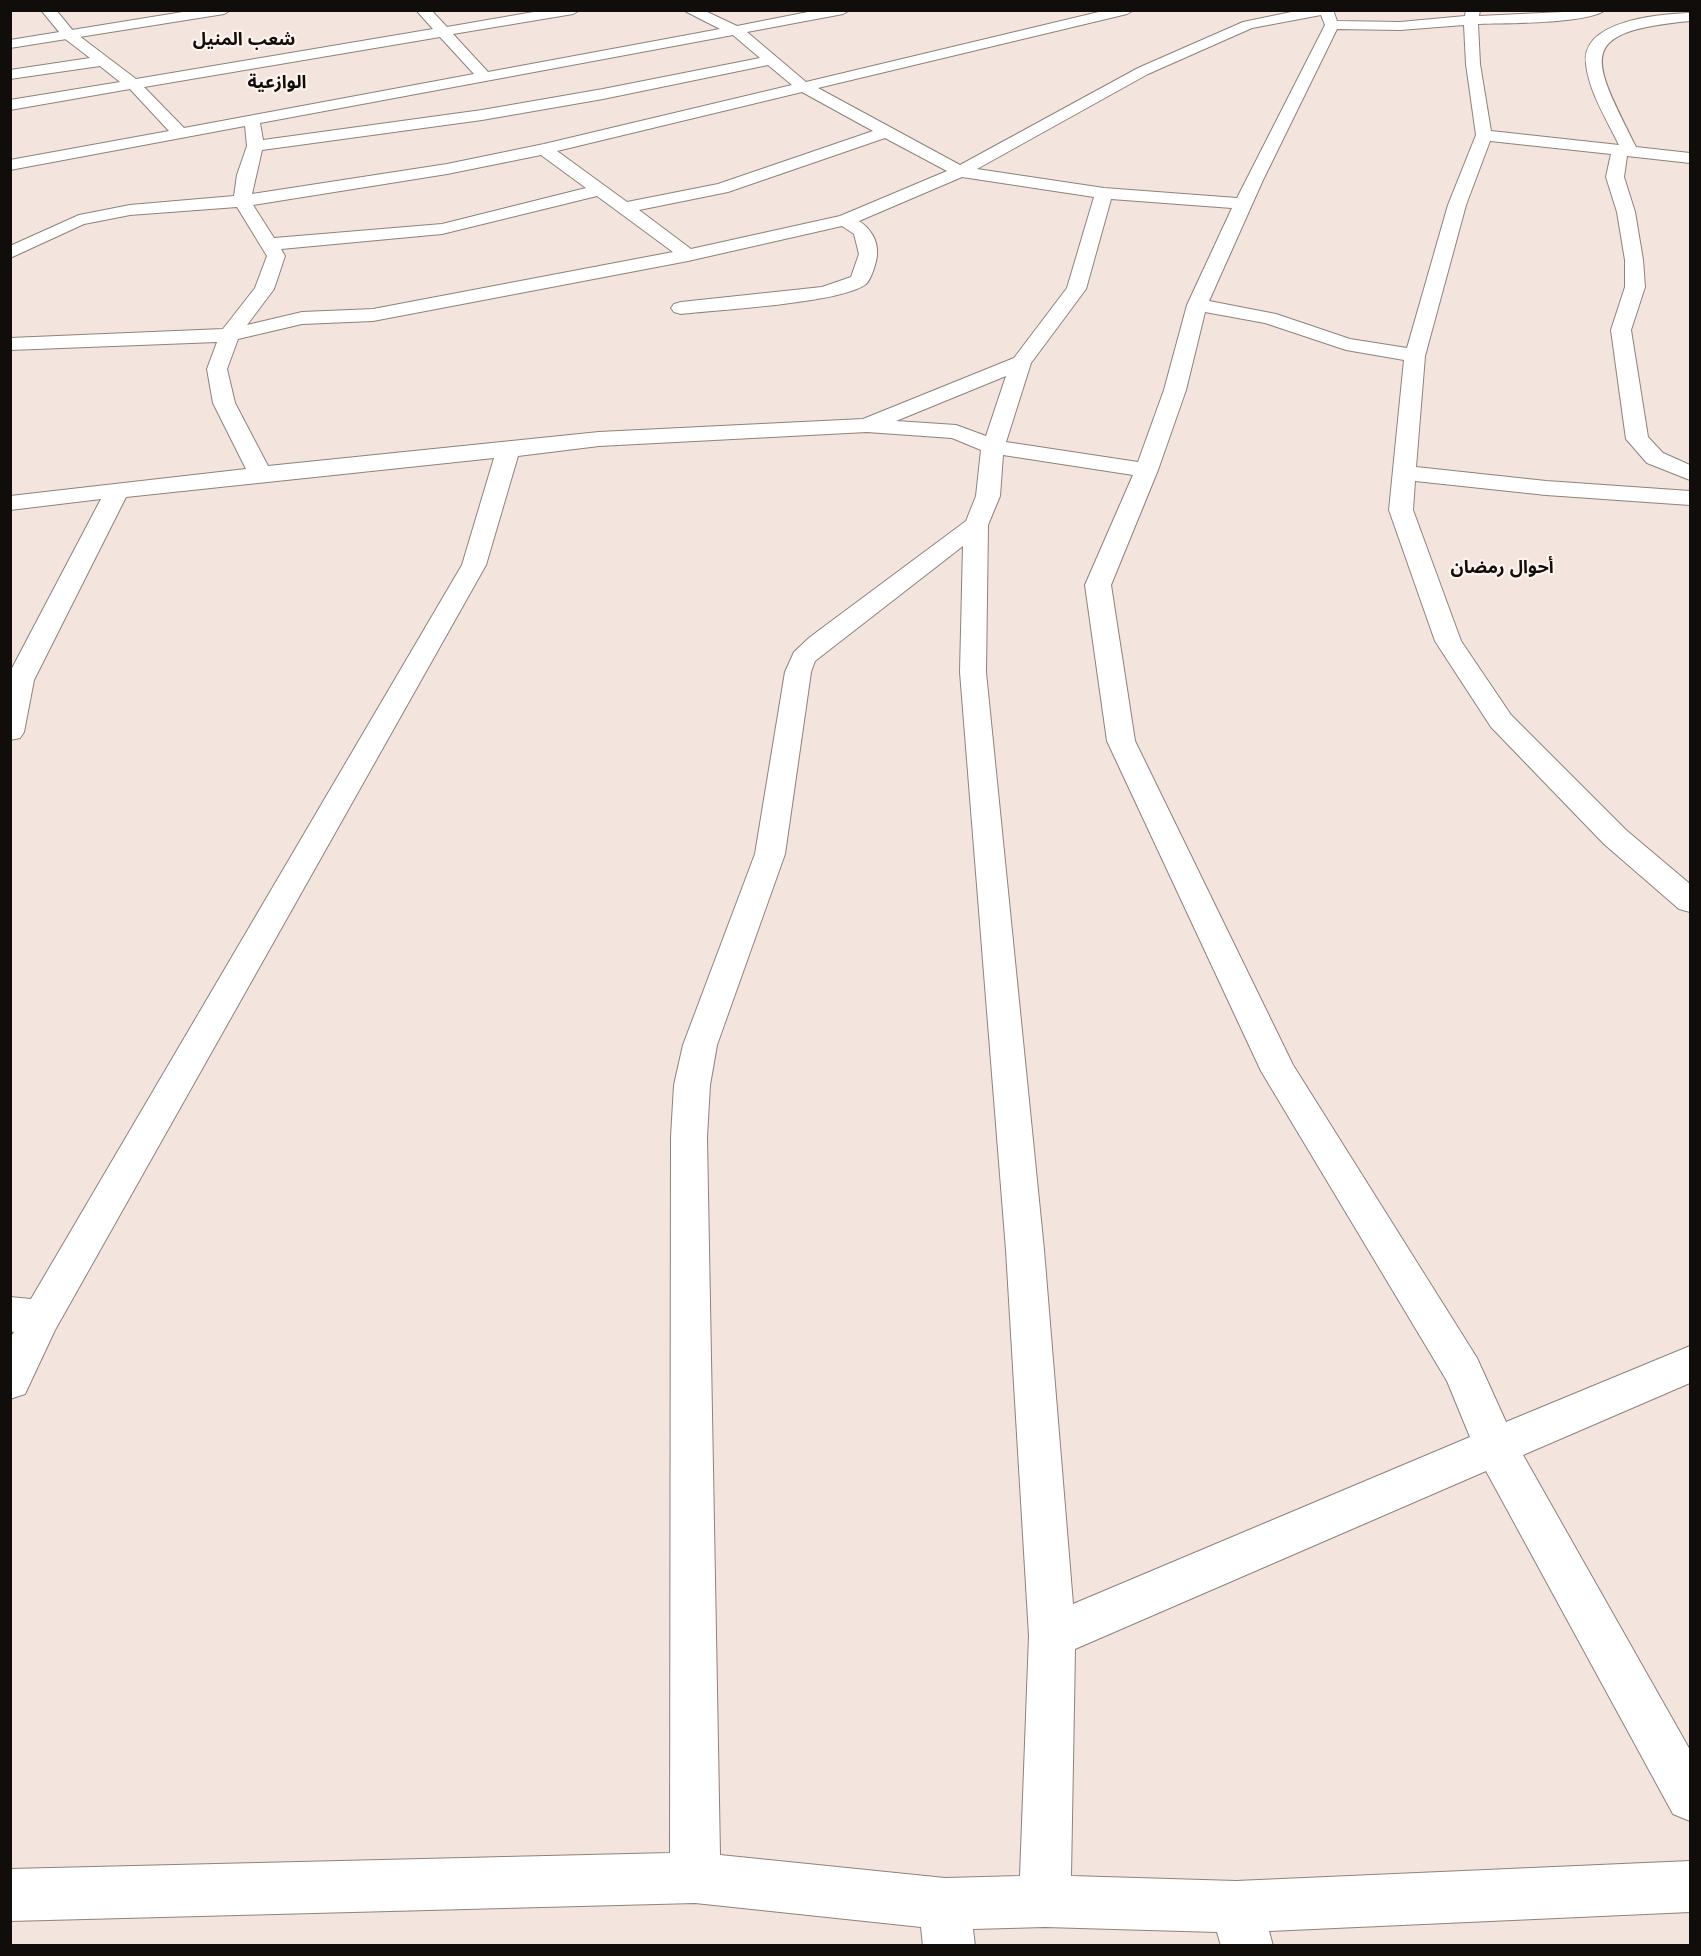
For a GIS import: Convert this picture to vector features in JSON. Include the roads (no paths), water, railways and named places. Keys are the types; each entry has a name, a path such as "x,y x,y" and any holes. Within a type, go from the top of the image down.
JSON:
{"street":[{"path":"48,10 69,35 134,85 179,132"},
{"path":"10,44 224,10"},
{"path":"423,10 485,77"},
{"path":"10,105 573,10"},
{"path":"690,10 737,31 802,86 960,172 1104,193 1244,204"},
{"path":"10,165 843,10"},
{"path":"10,253 79,220 130,210 242,201 436,171 544,148 802,86 943,56 1127,10"},
{"path":"10,344 229,335 303,318 373,315 688,255 845,220 960,172 1143,70 1248,25 1328,16 1400,26 1472,15 1556,17 1598,10"},
{"path":"1472,15 1473,64 1484,135 1457,204 1414,356 1401,510 1448,641 1501,722 1615,837 1690,901"},
{"path":"1328,16 1197,306 1175,390 1148,470 1098,585 1121,741 1278,1071 1462,1371 1496,1448 1690,1797"},
{"path":"1690,17 1633,25 1615,31 1598,42 1592,57 1597,79 1625,151 1615,177 1626,212 1634,260 1635,287 1621,330 1637,439 1655,458 1690,473"},
{"path":"255,146 482,115 603,94 772,60"},
{"path":"10,75 102,61"},
{"path":"252,119 255,146 246,175 242,201 276,256 264,289 229,335 217,369 224,403 260,474"},
{"path":"624,208 722,188 887,132"},
{"path":"1484,135 1690,158"},
{"path":"544,148 688,255"},
{"path":"270,244 442,229 600,190"},
{"path":"1045,1901 1052,1636 1025,1250 973,672 976,525 988,496 993,447 1021,362 1076,289 1104,193"},
{"path":"681,308 822,293 845,287 859,280 868,254 862,231 845,220"},
{"path":"1197,306 1269,318 1346,344 1414,356"},
{"path":"867,425 1021,362"},
{"path":"10,503 260,474 599,439 867,425 956,432 993,447 1148,470"},
{"path":"10,1381 26,1316 474,565 507,450"},
{"path":"1404,472 1463,481 1690,498"},
{"path":"10,732 20,680 117,491"},
{"path":"695,1878 689,1137 692,1085 700,1045 770,854 798,672 803,658 819,643 976,525"},
{"path":"1052,1636 1690,1364"},
{"path":"10,1895 695,1878 947,1925 1045,1901 1242,1926 1690,1887"}],"district":[{"name":"شعب المنيل","path":"244,40"},
{"name":"الوازعية","path":"277,83"},
{"name":"أحوال رمضان","path":"1502,568"}]}
